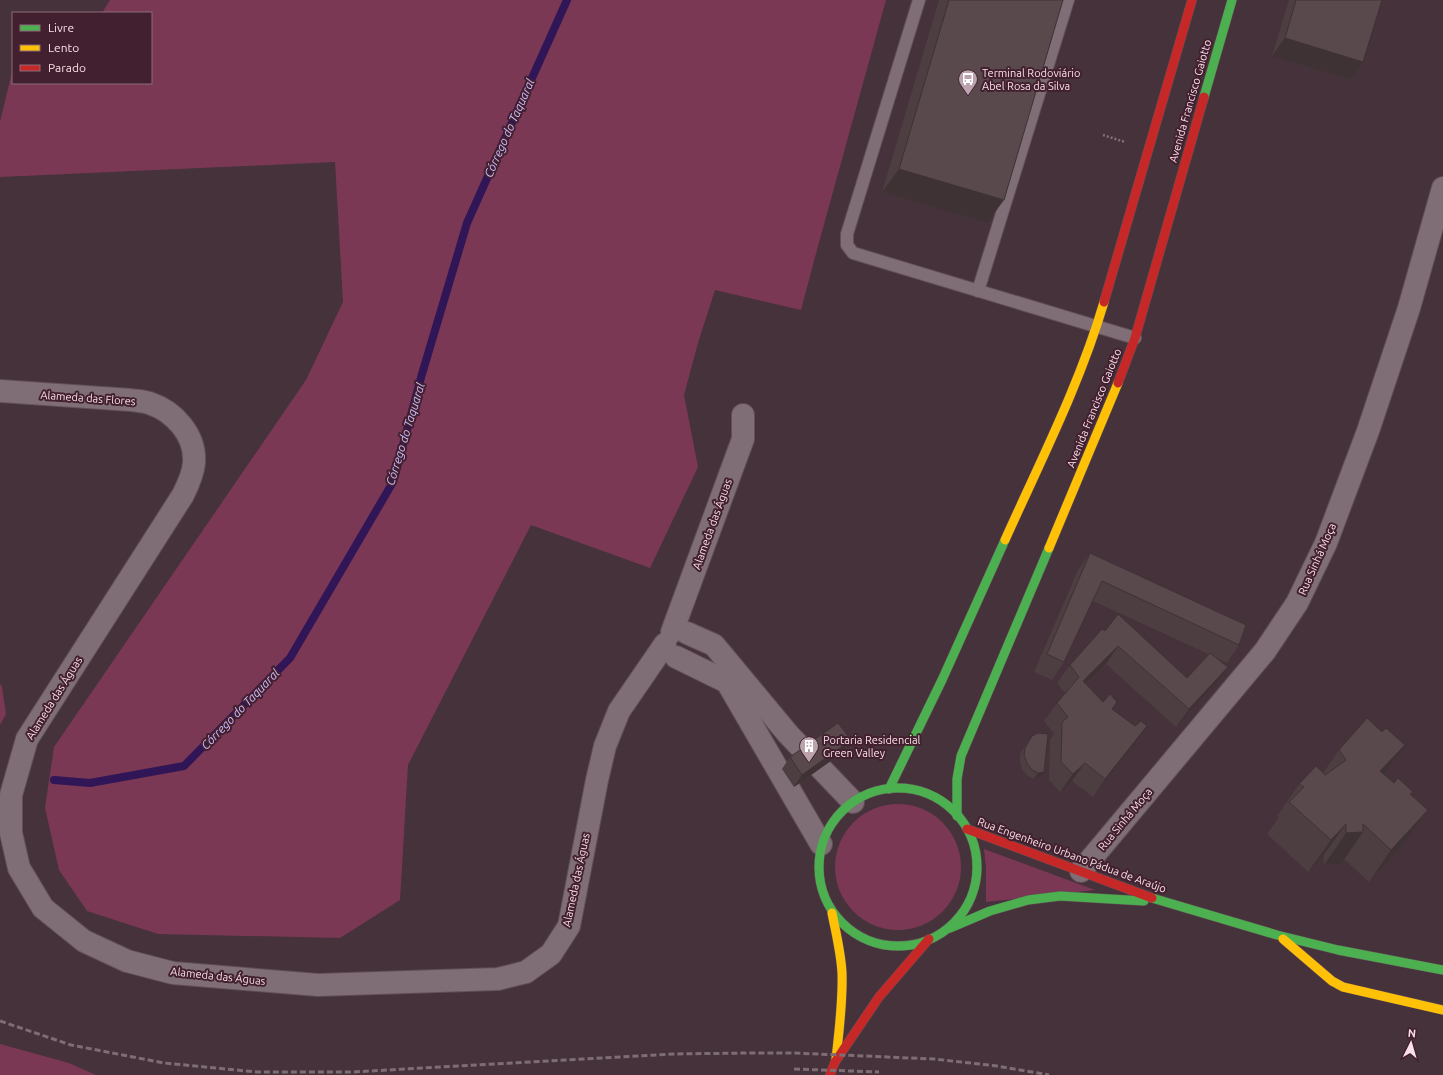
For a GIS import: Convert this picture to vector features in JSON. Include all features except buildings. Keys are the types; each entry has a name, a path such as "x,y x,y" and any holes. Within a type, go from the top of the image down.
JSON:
{"street":[{"path":"889,789 942,680 1078,378 1097,326 1192,0"},
{"name":"Avenida Francisco Gaiotto","path":"957,816 957,779 961,756 1114,394 1135,338 1228,1"},
{"name":"Rua Sinhá Moça","path":"1082,871 1265,651 1297,603 1326,543 1368,431 1409,308 1443,188"},
{"name":"Alameda das Flores","path":"0,391 131,400 148,403 163,409 178,421 188,434"},
{"name":"Alameda das Águas","path":"188,434 194,449 194,464 190,480 183,495 27,739 11,795 11,833 19,868 43,908 84,941 127,961 173,972 318,985 498,979 526,972 551,954 569,926 605,746 619,711 675,642 743,439 743,415"},
{"path":"675,642 714,645 788,734 853,802"},
{"path":"675,642 726,682 821,844"},
{"path":"832,912 847,928 866,940 887,946 908,946 930,939 946,930 962,915 972,895 977,874 976,852 968,829 943,803 927,794 908,789 889,789 872,792 857,799 843,809 832,822 821,844 818,868 822,891 832,912 840,950 842,982 835,1062"},
{"name":"Rua Engenheiro Urbano Pádua de Araújo","path":"968,829 1167,903 1277,935 1338,950 1443,970"},
{"name":"Rua Engenheiro Urbano Pádua de Araújo","path":"946,930 990,911 1028,900 1060,896 1167,903"},
{"name":"Rua Engenheiro Urbano Pádua de Araújo","path":"1277,935 1297,950 1332,981 1343,987 1443,1010"},
{"path":"830,1075 835,1062 879,997 902,969 930,939"}],"lane":[{"path":"919,0 847,234 847,245 853,253 1135,338"},
{"path":"978,291 1068,0"}],"shaded area":[{"path":"110,0 886,0 801,310 715,290 698,343 684,395 698,467 650,568 531,525 408,765 400,900 340,938 158,934 87,911 59,870 45,808 54,747 306,380 343,302 335,162 0,177 0,122 12,72 12,84 152,84 152,12 103,12"},
{"path":"0,684 2,687 6,714 0,725"},
{"path":"904,804 916,806 928,811 943,822 954,837 959,849 961,867 959,885 954,897 943,912 928,923 916,928 892,930 880,928 868,923 853,912 842,897 837,885 835,861 837,849 842,837 853,822 868,811 880,806"},
{"path":"984,849 1095,890 986,902 986,868"},
{"path":"0,1044 69,1063 96,1075 0,1075"}],"waterway":[{"name":"Córrego do Taquaral","path":"54,780 90,783 184,766 290,658 393,482 422,374 467,223 567,0"}],"railway":[{"path":"0,1021 71,1045 164,1063 257,1072 352,1072 673,1054 794,1053 934,1059 997,1066 1049,1075"},
{"path":"794,1069 879,1072"}],"traffic: fast":[{"path":"1204,97 1232,0"},
{"path":"889,789 942,680 1005,540"},
{"path":"957,816 957,779 961,756 1049,548"},
{"path":"898,788 928,794 942,801 954,811 964,823 971,837 977,867 971,897 964,911 954,923 942,933 928,940 898,946 868,940 854,933 842,923 832,911 825,897 819,867 825,837 832,823 842,811 854,801 868,794 898,788"},
{"path":"950,928 990,911 1028,900 1060,896 1144,901"},
{"path":"1152,898 1277,935 1338,950 1443,970"}],"traffic: slow":[{"path":"1005,540 1071,393 1104,302"},
{"path":"1049,548 1118,383"},
{"path":"832,913 842,973 841,1006 836,1059"},
{"path":"1283,939 1332,981 1343,987 1443,1010"}],"traffic: jam":[{"path":"1104,302 1192,0"},
{"path":"1118,383 1135,338 1204,97"},
{"path":"967,829 1152,898"},
{"path":"830,1075 835,1062 879,997 929,939"}],"place":[{"name":"Terminal Rodoviário Abel Rosa da Silva","path":"968,96"},
{"name":"Portaria Residencial Green Valley","path":"809,763"}]}
